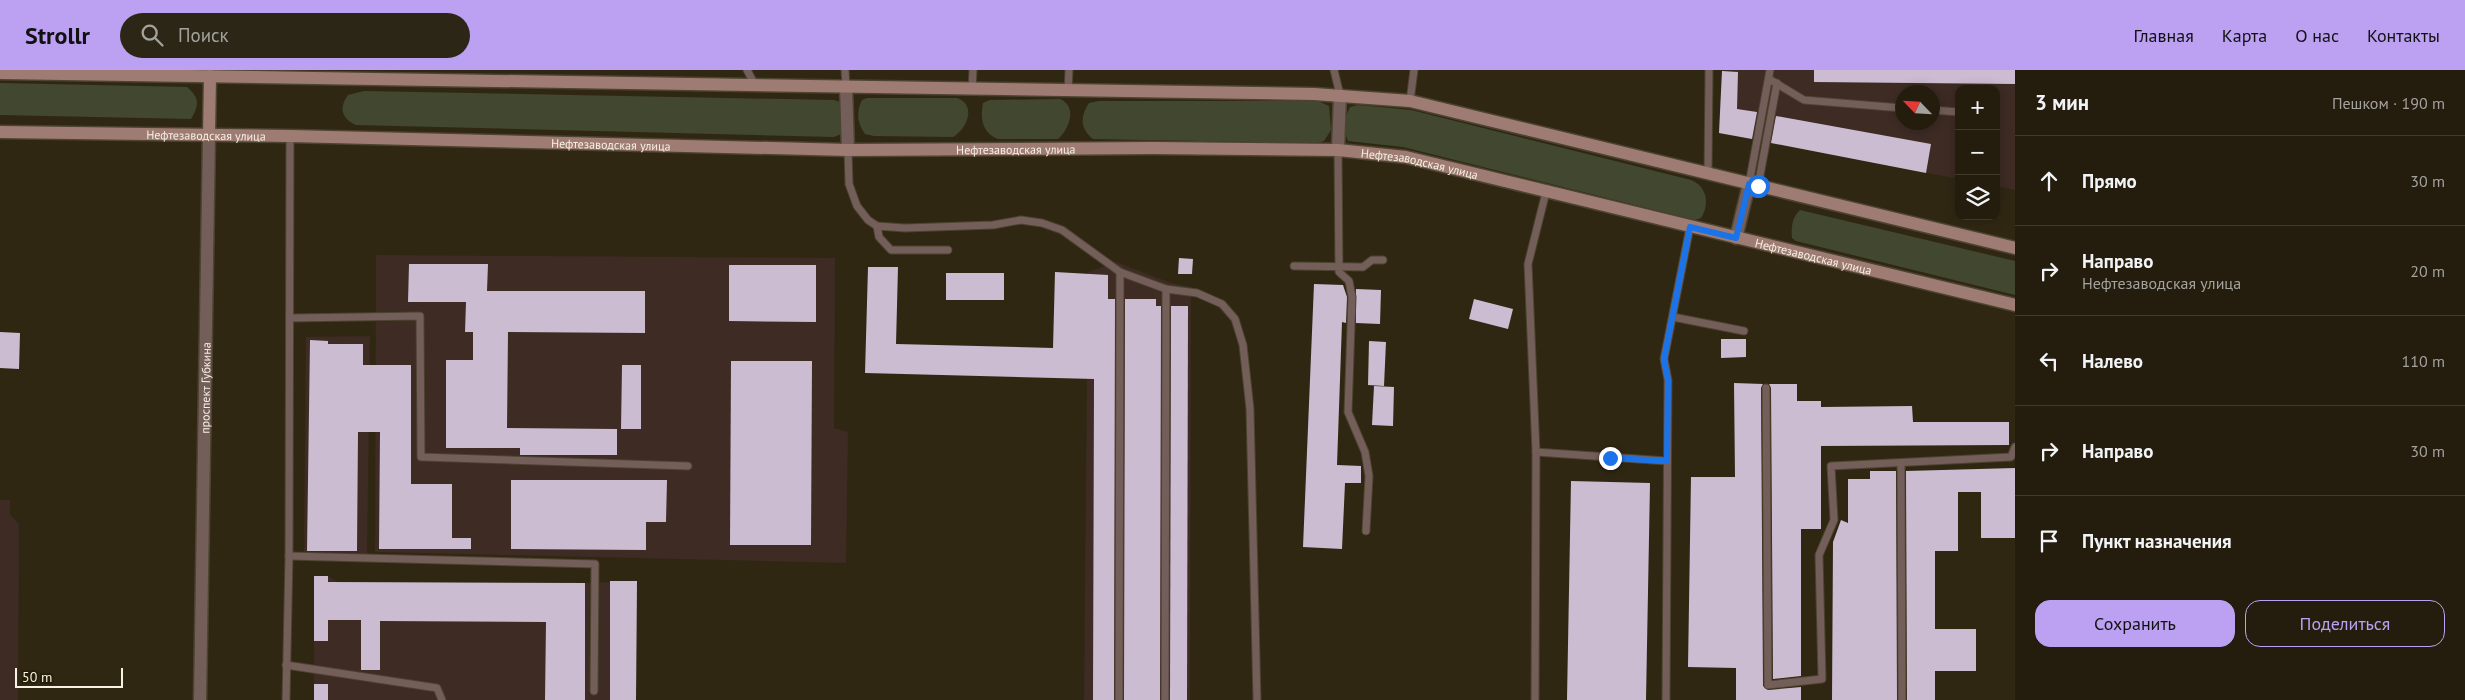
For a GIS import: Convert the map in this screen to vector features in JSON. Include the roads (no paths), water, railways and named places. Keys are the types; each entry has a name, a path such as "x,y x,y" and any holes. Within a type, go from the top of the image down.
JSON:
{"main road":[{"path":"0,73 186,73 210,76 332,74 846,87 1340,95 1410,100 2015,248"},
{"name":"проспект Губкина","path":"209,135 210,76"},
{"name":"Нефтезаводская улица","path":"0,132 290,136 848,150 1153,148 1338,150 1406,157 2015,305"}],"street":[{"path":"846,87 848,150"},
{"path":"1338,150 1340,95"},
{"name":"проспект Губкина","path":"200,700 209,135"},
{"path":"1736,238 1753,185"}],"lane":[{"path":"747,70 755,85"},
{"path":"845,70 846,87"},
{"path":"972,89 973,70"},
{"path":"1068,90 1069,70"},
{"path":"1334,70 1340,95"},
{"path":"1410,100 1414,70"},
{"path":"1708,174 1709,70"},
{"path":"1753,185 1770,70"},
{"path":"1769,80 1804,100 1895,107"},
{"path":"1753,185 1777,83"},
{"path":"1940,111 1955,112"},
{"path":"286,700 289,556 290,136"},
{"path":"848,150 849,184 857,206 868,220 877,226 905,228 993,225 1021,220 1042,222 1062,230 1120,272 1166,289 1198,293 1222,304 1235,319 1243,345 1250,409 1257,700"},
{"path":"1338,150 1339,272 1349,281 1352,297 1348,412 1365,452 1369,476 1366,531"},
{"path":"1535,700 1536,452 1528,264 1546,192"},
{"path":"877,226 879,237 891,250 948,250"},
{"path":"1666,700 1668,380 1664,359 1690,227"},
{"path":"1294,266 1363,267 1372,260 1383,260"},
{"path":"1119,700 1120,272"},
{"path":"1165,700 1166,289"},
{"path":"290,318 420,316 421,457 688,466"},
{"path":"1673,317 1744,330"},
{"path":"1766,388 1768,685 1822,679 1819,555 1834,520 1831,466 2011,457 2015,447"},
{"path":"1536,452 1667,461"},
{"path":"1901,463 1902,700"},
{"path":"289,556 595,564 594,691"},
{"path":"286,665 437,688 442,700"}]}
